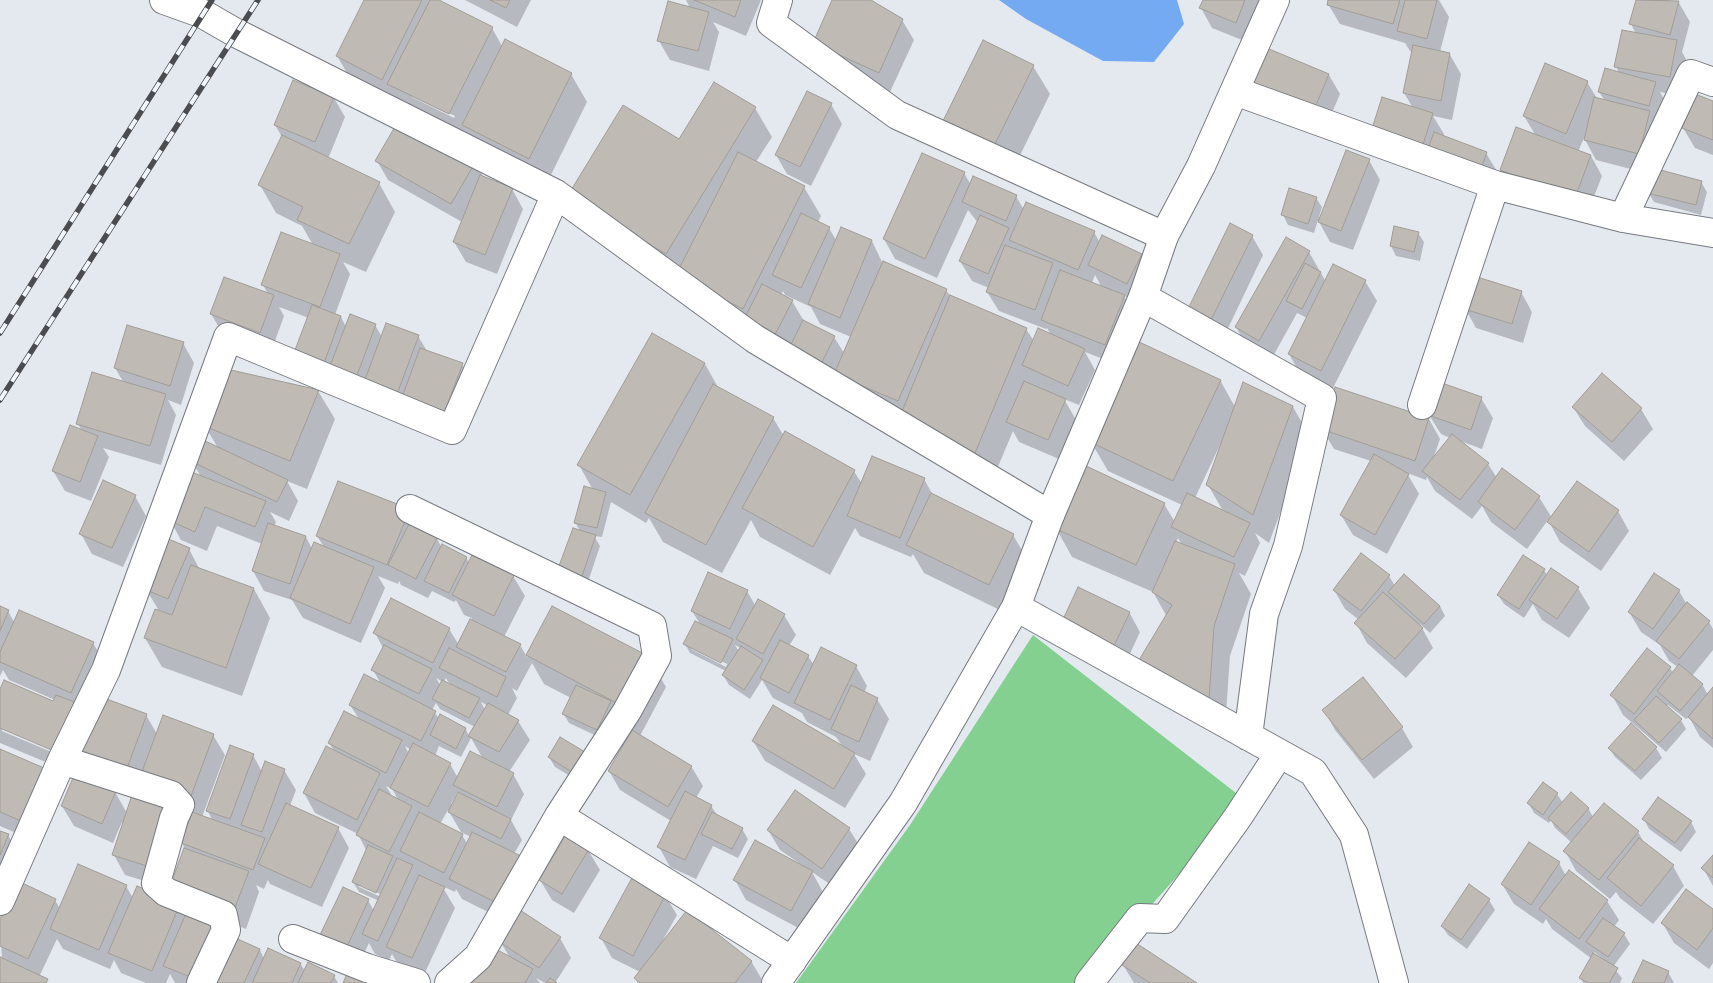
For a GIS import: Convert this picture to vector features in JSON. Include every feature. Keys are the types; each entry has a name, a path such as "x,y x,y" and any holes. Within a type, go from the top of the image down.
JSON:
{"street":[{"path":"164,0 203,14 236,33 556,194 755,340 1050,515"},
{"path":"778,0 771,23 897,115 1164,236"},
{"path":"776,983 903,804 1016,607 1050,515 1143,297 1164,236 1201,166 1275,0"},
{"path":"1623,218 1691,74 1713,82"},
{"path":"1235,91 1495,186 1623,218 1713,233"},
{"path":"1422,405 1495,186"},
{"path":"0,901 62,760 106,670 228,337 452,430 556,194"},
{"path":"1143,297 1322,398 1288,546 1264,614 1248,736"},
{"path":"410,509 652,626 657,656 627,711 559,816 478,957 449,983"},
{"path":"1016,607 1313,772 1354,835 1394,983"},
{"path":"1089,983 1140,918 1164,919 1238,817 1280,754"},
{"path":"62,760 171,795 180,805 174,818 156,883 166,892 223,915 226,930 201,983"},
{"path":"559,816 792,961"},
{"path":"293,939 367,968 416,983"}],"green space":[{"path":"1033,635 1245,800 1082,983 796,983 910,825"}],"water":[{"path":"999,0 1177,0 1184,24 1154,62 1103,61 1026,19"}],"building":[{"path":"364,0 422,0 382,80 336,56"},
{"path":"430,0 439,0 493,27 449,114 387,84"},
{"path":"490,0 510,0 506,8"},
{"path":"694,0 741,0 735,17"},
{"path":"832,0 871,0 903,19 879,73 813,43"},
{"path":"1203,0 1245,0 1236,23 1199,8"},
{"path":"1328,0 1400,0 1393,24 1327,5"},
{"path":"1405,0 1437,0 1427,39 1397,31"},
{"path":"1636,0 1679,1 1670,35 1629,24"},
{"path":"668,1 709,12 698,51 657,41"},
{"path":"1622,30 1677,40 1670,77 1614,67"},
{"path":"505,39 572,73 529,159 462,125"},
{"path":"983,40 1034,65 991,152 940,127"},
{"path":"1413,45 1450,53 1441,101 1403,93"},
{"path":"1262,46 1329,74 1312,115 1245,88"},
{"path":"1545,63 1588,81 1566,134 1523,116"},
{"path":"1605,68 1656,82 1649,106 1598,92"},
{"path":"293,80 334,97 315,142 274,125"},
{"path":"714,82 756,107 666,254 568,195 623,105 679,139"},
{"path":"807,91 832,103 800,167 775,155"},
{"path":"1695,94 1713,101 1713,140 1682,128"},
{"path":"1382,97 1433,113 1421,151 1370,135"},
{"path":"1594,97 1650,111 1639,154 1584,140"},
{"path":"400,118 476,161 451,204 375,161"},
{"path":"1516,127 1591,155 1575,198 1500,170"},
{"path":"1434,132 1487,152 1478,177 1425,157"},
{"path":"282,135 380,182 349,244 297,220 303,207 258,185"},
{"path":"1346,150 1370,159 1341,231 1318,222"},
{"path":"738,152 805,186 743,309 676,275"},
{"path":"922,153 965,172 925,259 883,239"},
{"path":"1653,168 1702,181 1696,205 1647,193"},
{"path":"480,175 513,188 485,255 453,242"},
{"path":"973,176 1017,195 1006,221 962,202"},
{"path":"1289,188 1317,197 1308,224 1281,215"},
{"path":"1026,202 1095,231 1078,270 1009,240"},
{"path":"801,213 830,227 801,288 772,275"},
{"path":"980,215 1009,228 988,274 959,261"},
{"path":"1230,223 1253,235 1210,322 1187,311"},
{"path":"1394,226 1419,232 1414,252 1390,246"},
{"path":"841,227 872,240 840,318 808,304"},
{"path":"281,232 340,254 320,307 261,285"},
{"path":"1102,235 1142,254 1127,284 1088,265"},
{"path":"1286,237 1310,251 1259,341 1235,327"},
{"path":"1005,245 1053,263 1035,310 986,292"},
{"path":"883,261 947,289 898,401 834,374"},
{"path":"1305,263 1321,272 1302,309 1286,301"},
{"path":"1333,264 1366,280 1321,371 1288,354"},
{"path":"1060,270 1125,295 1105,345 1041,320"},
{"path":"1474,276 1522,291 1512,324 1464,309"},
{"path":"224,277 274,295 260,333 210,314"},
{"path":"762,284 793,300 772,340 741,325"},
{"path":"950,295 1027,328 975,453 898,421"},
{"path":"312,305 341,316 322,369 292,358"},
{"path":"350,314 376,324 355,381 328,371"},
{"path":"803,320 835,336 818,370 786,355"},
{"path":"386,323 419,335 396,397 363,385"},
{"path":"127,325 184,342 170,386 114,368"},
{"path":"1038,328 1085,349 1068,386 1022,365"},
{"path":"652,333 705,363 630,495 577,465"},
{"path":"1137,341 1221,380 1173,481 1090,442"},
{"path":"420,348 463,363 443,416 401,400"},
{"path":"231,370 319,390 290,461 204,426"},
{"path":"92,372 166,394 150,446 76,424"},
{"path":"1602,373 1642,408 1612,442 1572,407"},
{"path":"1024,381 1066,399 1048,440 1006,422"},
{"path":"1243,382 1293,406 1253,515 1206,485"},
{"path":"1439,382 1482,397 1471,430 1428,415"},
{"path":"713,384 774,417 706,545 645,513"},
{"path":"1335,387 1429,418 1415,461 1321,429"},
{"path":"70,425 98,436 80,482 52,471"},
{"path":"785,431 855,470 813,547 742,508"},
{"path":"1452,434 1489,463 1460,500 1422,471"},
{"path":"201,439 288,480 277,502 190,461"},
{"path":"1374,454 1409,474 1375,535 1340,515"},
{"path":"872,456 925,478 900,538 847,516"},
{"path":"1084,465 1165,503 1136,565 1054,528"},
{"path":"1502,468 1540,496 1515,530 1478,502"},
{"path":"189,471 266,501 255,527 205,507 195,532 168,520"},
{"path":"103,480 136,495 112,548 79,534"},
{"path":"338,481 410,509 387,565 316,536"},
{"path":"1577,481 1619,510 1589,552 1547,522"},
{"path":"584,486 606,492 597,528 574,523"},
{"path":"931,493 1014,534 989,585 906,545"},
{"path":"1187,493 1250,523 1234,557 1171,527"},
{"path":"268,523 306,536 290,584 252,571"},
{"path":"409,524 437,538 416,579 388,565"},
{"path":"573,528 596,535 580,582 556,574"},
{"path":"166,538 190,548 168,599 144,589"},
{"path":"1175,541 1235,564 1214,626 1209,700 1139,660 1172,605 1152,592"},
{"path":"314,542 374,567 350,624 290,598"},
{"path":"442,544 467,557 449,593 424,581"},
{"path":"1361,553 1390,575 1361,611 1333,590"},
{"path":"472,555 514,575 494,616 452,595"},
{"path":"1523,555 1545,569 1519,609 1497,595"},
{"path":"191,565 254,588 226,668 144,638 155,609 172,615"},
{"path":"1551,568 1579,587 1557,619 1529,600"},
{"path":"708,572 748,590 730,629 691,611"},
{"path":"1654,573 1680,590 1653,629 1628,612"},
{"path":"1404,574 1440,606 1424,624 1388,592"},
{"path":"1078,587 1130,612 1112,650 1060,626"},
{"path":"1383,592 1423,628 1395,659 1354,623"},
{"path":"391,598 450,628 433,663 373,633"},
{"path":"758,599 785,614 763,654 736,639"},
{"path":"1687,602 1710,621 1679,659 1656,641"},
{"path":"0,606 9,610 0,631"},
{"path":"552,606 650,657 624,707 526,655"},
{"path":"19,610 94,642 71,693 0,662 0,652"},
{"path":"470,619 521,644 506,672 456,647"},
{"path":"695,621 733,639 721,663 683,644"},
{"path":"780,640 809,655 789,693 760,678"},
{"path":"384,645 432,669 419,694 371,670"},
{"path":"741,646 763,660 744,690 722,675"},
{"path":"821,647 857,665 830,720 794,703"},
{"path":"449,648 506,677 497,697 439,668"},
{"path":"1647,648 1671,667 1634,714 1610,695"},
{"path":"1679,664 1703,684 1680,711 1657,691"},
{"path":"364,674 436,711 421,741 349,705"},
{"path":"1363,677 1403,727 1362,760 1322,710"},
{"path":"4,680 53,701 56,695 77,703 56,752 0,728 0,689"},
{"path":"442,680 480,698 469,718 432,699"},
{"path":"576,685 611,701 597,730 562,714"},
{"path":"851,685 878,698 859,742 831,729"},
{"path":"1713,687 1713,739 1688,717"},
{"path":"96,695 147,714 126,771 75,753"},
{"path":"1656,696 1682,719 1659,743 1634,720"},
{"path":"488,703 519,720 499,752 468,736"},
{"path":"773,705 855,753 834,789 752,741"},
{"path":"344,711 402,740 386,773 328,743"},
{"path":"440,714 466,728 456,749 430,735"},
{"path":"163,715 214,734 191,796 140,777"},
{"path":"1631,723 1657,747 1635,771 1608,748"},
{"path":"632,730 692,766 668,807 608,771"},
{"path":"560,737 590,755 578,776 548,757"},
{"path":"413,743 451,763 428,807 390,788"},
{"path":"230,745 254,754 230,819 206,811"},
{"path":"326,746 380,773 357,820 303,793"},
{"path":"0,749 51,771 28,824 0,812"},
{"path":"470,751 514,773 497,807 453,785"},
{"path":"265,761 285,769 262,832 241,825"},
{"path":"75,773 116,791 102,824 61,806"},
{"path":"1543,782 1558,793 1543,815 1527,803"},
{"path":"379,789 412,806 389,852 356,835"},
{"path":"795,790 850,828 822,869 767,830"},
{"path":"685,791 712,805 685,860 657,847"},
{"path":"458,792 511,819 501,839 448,812"},
{"path":"1571,792 1589,808 1566,834 1548,818"},
{"path":"132,795 167,806 147,866 112,855"},
{"path":"1658,797 1692,821 1675,843 1642,819"},
{"path":"286,803 339,827 311,888 258,864"},
{"path":"1604,803 1639,831 1599,880 1563,851"},
{"path":"192,812 265,838 253,870 181,843"},
{"path":"419,812 463,834 444,873 400,851"},
{"path":"712,812 743,828 732,849 701,834"},
{"path":"0,831 9,834 0,855"},
{"path":"472,832 521,856 497,903 449,879"},
{"path":"566,835 589,849 562,894 539,880"},
{"path":"1639,838 1674,865 1641,906 1607,878"},
{"path":"755,840 813,871 791,911 733,880"},
{"path":"1529,842 1560,862 1531,905 1501,884"},
{"path":"368,845 393,856 376,893 352,882"},
{"path":"184,848 249,871 234,910 170,886"},
{"path":"1713,855 1713,878 1701,868"},
{"path":"397,858 413,865 378,941 362,934"},
{"path":"78,864 127,885 99,950 50,929"},
{"path":"1569,870 1608,900 1579,939 1539,909"},
{"path":"419,875 445,887 412,958 386,947"},
{"path":"633,876 666,894 633,956 599,938"},
{"path":"18,881 56,899 28,959 0,946 0,919"},
{"path":"1469,884 1490,899 1461,940 1441,926"},
{"path":"137,886 180,904 152,971 108,953"},
{"path":"343,887 369,899 345,951 318,939"},
{"path":"1686,889 1713,909 1713,928 1697,950 1661,923"},
{"path":"189,907 218,920 193,978 163,966"},
{"path":"520,910 561,937 539,968 498,941"},
{"path":"687,910 752,961 735,983 640,983 634,978"},
{"path":"1603,918 1625,933 1608,957 1586,942"},
{"path":"231,936 260,949 244,983 218,983 211,979"},
{"path":"1136,943 1197,983 1150,983 1122,965"},
{"path":"490,946 533,969 525,983 471,983"},
{"path":"268,948 301,963 292,983 252,983"},
{"path":"1593,953 1618,968 1609,983 1588,983 1579,978"},
{"path":"0,957 48,979 46,983 0,983"},
{"path":"1643,960 1669,971 1664,983 1632,983"},
{"path":"308,962 335,975 331,983 298,983"},
{"path":"350,967 383,983 343,983"},
{"path":"550,978 557,983 546,983"}],"railway":[{"path":"0,333 212,0"},
{"path":"0,400 258,0"}]}
